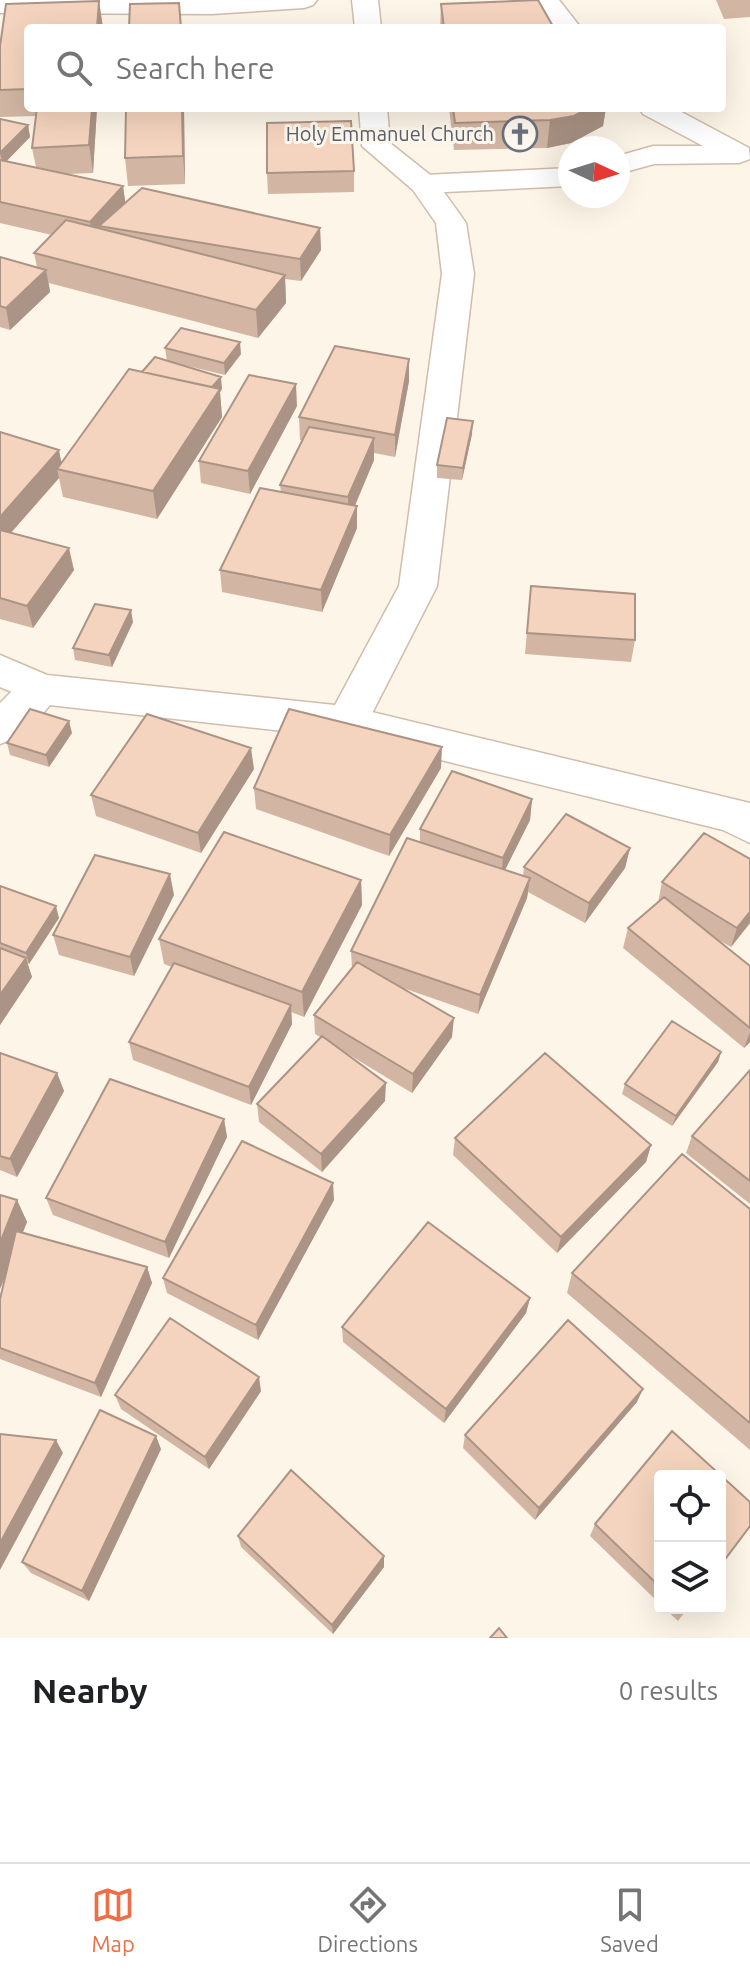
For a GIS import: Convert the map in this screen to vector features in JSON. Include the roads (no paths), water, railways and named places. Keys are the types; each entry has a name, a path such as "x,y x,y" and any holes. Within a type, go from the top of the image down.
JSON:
{"street":[{"path":"0,5 212,6 304,0"},
{"path":"365,0 368,24"},
{"path":"545,0 565,24"},
{"path":"347,722 418,586 458,274 451,223 424,184 376,146 373,112"},
{"path":"661,112 745,155"},
{"path":"630,162 653,155 745,155"},
{"path":"424,184 558,178"},
{"path":"0,670 40,689 347,722 736,816 750,826"},
{"path":"0,728 40,689"}],"place":[{"name":"Holy Emmanuel Church","path":"520,134"}]}
